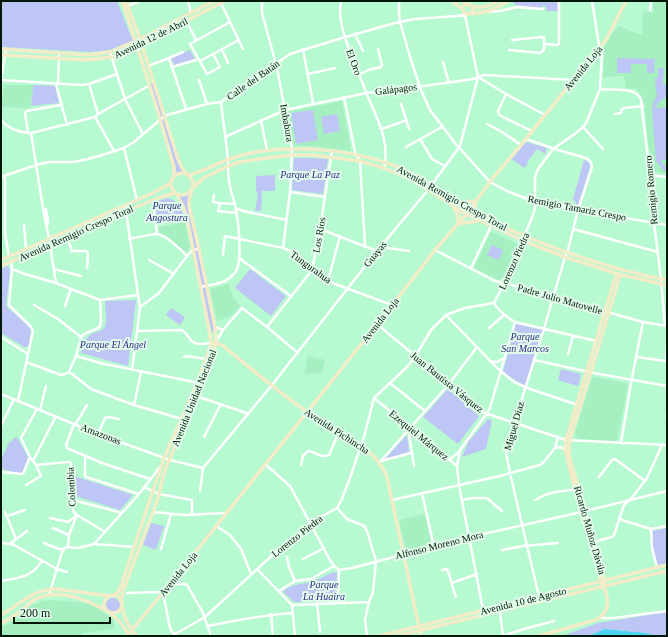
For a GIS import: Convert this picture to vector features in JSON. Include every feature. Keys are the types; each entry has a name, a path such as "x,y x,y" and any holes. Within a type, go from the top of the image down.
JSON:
{"main road":[{"path":"122,1 126,6 138,40 141,44 148,66 151,84"},
{"path":"126,1 126,6"},
{"name":"Avenida 12 de Abril","path":"1,49 88,55 110,52 138,40 214,1"},
{"path":"452,1 466,13 483,13 493,10 508,1"},
{"path":"463,1 478,7 486,7 499,1"},
{"name":"Avenida Loja","path":"129,634 435,250 466,214 490,182 606,40 626,1"},
{"name":"Avenida 12 de Abril","path":"3,54 87,60 112,58 222,2"},
{"path":"466,13 465,5 470,5"},
{"path":"466,13 473,10 470,5"},
{"path":"138,40 137,46 180,165 193,180 193,189 185,195 176,193 172,188 174,167 162,118"},
{"name":"Avenida Remigio Crespo Toral","path":"187,174 205,170 240,156 267,150 310,149 369,157 385,162 412,174 469,210 525,237 566,253 620,269 667,280"},
{"name":"Avenida Remigio Crespo Toral","path":"193,189 197,184 206,178 228,166 240,162 292,155 313,155 360,161 384,168 408,178 479,221 565,258 618,274 667,285"},
{"path":"172,180 175,176 180,174 187,174"},
{"name":"Avenida Remigio Crespo Toral","path":"1,260 159,190 172,180"},
{"name":"Avenida Unidad Nacional","path":"122,603 123,591 135,547 164,458 181,419 209,363 216,343 215,327 189,206 189,200 193,189"},
{"name":"Avenida Remigio Crespo Toral","path":"1,266 126,211 153,200 176,193"},
{"name":"Avenida Unidad Nacional","path":"112,596 119,592 153,512 164,473 196,396 210,343 209,326 185,211 176,193"},
{"path":"457,202 476,201 475,209 481,216"},
{"path":"452,206 458,215 457,224 479,221"},
{"name":"Ricardo Muñoz Dávila","path":"577,489 565,454 565,449 598,342 615,278 620,269"},
{"name":"Ricardo Muñoz Dávila","path":"598,342 609,313 619,279 618,274"},
{"path":"210,343 216,343"},
{"name":"Avenida Pichincha","path":"216,343 222,345 306,412 361,445 381,462 387,477 421,636"},
{"name":"Ricardo Muñoz Dávila","path":"568,440 569,454 577,489 603,581"},
{"name":"Ricardo Muñoz Dávila","path":"583,512 594,542 603,581 607,602 605,613"},
{"name":"Avenida 10 de Agosto","path":"379,636 667,565"},
{"name":"Avenida 10 de Agosto","path":"398,636 667,571"},
{"path":"1,615 28,597 50,589 112,596 119,598 122,603 129,634"},
{"path":"1,623 11,618 33,600 56,594 72,596 92,603 108,612 121,623 129,634 137,635 135,626"},
{"path":"108,612 105,608 105,603 108,598 112,596"},
{"path":"108,612 117,612 122,603"},
{"path":"539,636 601,618 605,613"},
{"path":"549,636 560,630"}],"street":[{"path":"126,6 140,1"},
{"path":"188,1 191,13"},
{"name":"Imbabura","path":"262,1 262,13 276,64 292,149 290,192 283,248"},
{"name":"El Oro","path":"341,1 340,18 345,37 382,130 386,149 384,168"},
{"path":"399,1 400,22 420,87 430,110 459,148 490,182"},
{"path":"544,44 558,45 559,43 559,1"},
{"name":"Lorenzo Piedra","path":"494,303 505,283 533,215 536,202 536,174 538,169 554,149 576,133 587,121 600,89 602,53 592,1"},
{"path":"650,10 651,1"},
{"path":"222,2 243,49"},
{"path":"483,13 500,12 517,7 544,9"},
{"name":"Calle del Batán","path":"2,177 36,165 49,162 73,162 84,160 124,148 134,142 167,115 186,109 221,102 290,54 303,49 400,22 466,13"},
{"name":"Guayas","path":"203,468 249,414 377,251 428,190 459,148 478,77 466,13"},
{"path":"184,16 196,40"},
{"path":"213,54 220,68 207,74 190,44 230,22"},
{"path":"356,34 363,51"},
{"path":"509,50 540,53 543,50 544,38 542,37 512,40"},
{"path":"200,61 239,40"},
{"path":"6,49 3,54 1,80 80,85 89,84 117,74"},
{"path":"303,49 313,103"},
{"path":"359,75 368,70 381,67 382,65 378,49"},
{"path":"222,50 228,63"},
{"path":"110,52 125,99 143,134"},
{"path":"148,66 183,52"},
{"path":"59,53 57,84 67,125"},
{"path":"168,58 186,109"},
{"path":"172,67 196,60"},
{"path":"443,62 450,82"},
{"path":"308,74 336,68"},
{"name":"Galápagos","path":"225,136 285,110 313,103 367,93 473,79 484,74 573,80"},
{"path":"478,77 545,115"},
{"path":"199,80 207,104"},
{"path":"89,84 98,114"},
{"path":"1,120 2,124 10,128 17,131 30,133 67,125 95,117 151,84"},
{"path":"600,89 635,92 640,96 643,106 624,108 621,112 615,114"},
{"path":"506,94 498,111 499,115 532,130"},
{"path":"344,97 355,155 360,161 365,246"},
{"path":"201,287 223,282 229,279 236,271 240,258 235,206 229,183 228,160 221,102"},
{"path":"402,104 409,129"},
{"path":"49,239 25,113 27,110 61,105"},
{"name":"Remigio Romero","path":"643,106 654,223 666,326"},
{"path":"95,117 114,151"},
{"path":"261,120 267,150"},
{"path":"382,130 407,120"},
{"path":"487,124 521,145"},
{"path":"583,126 603,149"},
{"path":"406,147 442,127"},
{"path":"420,139 432,159 446,166"},
{"path":"526,139 586,158 591,162 592,167 578,210"},
{"path":"124,148 137,200"},
{"name":"Los Ríos","path":"267,327 312,270 332,151"},
{"path":"73,162 73,167"},
{"path":"650,175 667,177"},
{"path":"2,177 5,181 5,232 9,257"},
{"name":"Remigio Tamariz Crespo","path":"490,182 507,191 536,202 667,225"},
{"path":"290,192 325,197"},
{"path":"214,195 213,202 220,202 249,212 287,220"},
{"path":"153,200 157,234"},
{"path":"220,202 218,211 236,213"},
{"path":"124,205 140,308 132,370"},
{"path":"46,209 48,222 46,225"},
{"name":"Miguel Diaz","path":"540,601 506,453 578,210"},
{"path":"24,225 26,249"},
{"path":"471,268 491,226"},
{"path":"320,229 377,251"},
{"path":"573,229 658,252"},
{"path":"1,233 5,232"},
{"path":"129,239 157,234 172,242 187,256"},
{"name":"Tungurahua","path":"223,255 225,236 283,248 290,251 312,270 328,281 392,305"},
{"path":"328,281 340,236"},
{"path":"66,237 72,251 86,251 88,253 87,268"},
{"path":"50,244 56,283"},
{"path":"381,247 409,251"},
{"path":"140,308 159,293 193,250 199,249"},
{"name":"Padre Julio Matovelle","path":"435,250 494,281 643,322 666,326"},
{"path":"240,258 291,296"},
{"path":"149,260 174,274"},
{"path":"11,262 12,269 9,305 31,327 33,331 18,401"},
{"path":"12,269 56,283 100,300 138,295"},
{"path":"54,269 81,276"},
{"path":"65,306 71,289"},
{"path":"26,362 61,374 69,372 76,356 81,337 100,326 100,300"},
{"path":"367,636 365,619 372,592 376,561 367,531 364,526 347,519 337,508 342,499 361,445 374,398 416,356 431,330 446,315 465,308 494,303 504,315 515,322 598,342"},
{"path":"34,305 58,319 81,337"},
{"path":"216,343 223,330 242,308 297,352"},
{"path":"446,315 500,372 514,382 525,388 579,405"},
{"path":"489,328 504,315"},
{"path":"449,460 460,450 487,413 515,322"},
{"path":"621,443 631,380 643,322"},
{"name":"Juan Bautista Vásquez","path":"377,324 482,412 568,440 667,445"},
{"path":"215,327 223,330"},
{"path":"137,331 182,330 195,343 210,343"},
{"path":"568,354 573,336"},
{"path":"1,337 28,354"},
{"path":"636,357 665,361 667,343"},
{"path":"381,462 449,384 476,347"},
{"path":"76,356 100,363 199,383"},
{"path":"184,357 186,356 206,360"},
{"path":"489,360 499,362 505,358"},
{"path":"534,360 589,372 667,386"},
{"path":"69,372 91,389 134,405 186,421"},
{"path":"134,405 141,372"},
{"path":"390,383 425,411"},
{"path":"26,485 41,476 21,438 39,409 46,386"},
{"name":"Amazonas","path":"1,394 98,434 170,460 203,468"},
{"path":"196,396 249,414"},
{"name":"Ezequiel Márquez","path":"374,398 457,466 459,485 484,615"},
{"path":"1,426 14,399"},
{"path":"204,437 221,404"},
{"path":"87,405 75,424 66,447 85,456 150,479"},
{"path":"33,461 56,416"},
{"path":"98,434 105,418 109,417 119,419"},
{"path":"410,428 409,434 414,466"},
{"path":"301,465 303,456 308,451 326,457 329,455 339,432"},
{"path":"392,500 540,465 555,448 558,437"},
{"path":"594,542 612,537 614,535 624,504 631,499 645,481 662,445"},
{"path":"555,448 560,447 565,449"},
{"path":"457,466 460,450"},
{"path":"381,462 411,453"},
{"path":"85,456 86,477 139,494"},
{"path":"1,472 23,474 30,457"},
{"path":"599,477 613,459 615,459 645,481"},
{"name":"Colombia","path":"36,465 70,462 72,465 73,511 77,515 69,535 68,547"},
{"path":"265,464 290,486 330,560 339,570 338,603"},
{"path":"94,544 139,494 162,465"},
{"path":"200,491 203,468"},
{"path":"144,487 159,494 192,500 192,515"},
{"path":"535,500 555,492 577,489"},
{"name":"Alfonso Moreno Mora","path":"339,570 352,568 470,537 583,512 667,490"},
{"path":"422,493 434,547"},
{"path":"462,500 488,498 502,510"},
{"path":"73,500 122,513"},
{"name":"Lorenzo Piedra","path":"174,635 205,617 279,549 310,524 337,508"},
{"path":"7,516 25,510"},
{"path":"5,512 16,539"},
{"path":"153,512 192,515 226,513"},
{"path":"161,549 170,514"},
{"path":"50,518 68,522 77,515 105,532"},
{"path":"619,518 651,529 667,526"},
{"path":"216,525 230,535 241,550 251,574"},
{"path":"53,528 69,535"},
{"path":"651,529 652,548 657,568"},
{"path":"10,544 28,531"},
{"path":"1,543 10,544 57,569 67,572"},
{"path":"44,543 59,549 68,547 78,548 94,544 135,547"},
{"path":"502,550 527,545 558,543"},
{"path":"303,559 324,548"},
{"path":"49,595 64,549"},
{"path":"287,557 288,567 295,581"},
{"path":"1,581 27,575 36,569 42,560"},
{"path":"279,591 295,581 311,580 334,566"},
{"path":"442,570 447,568 456,597"},
{"path":"257,569 292,605 295,636"},
{"path":"452,583 477,574"},
{"path":"170,584 187,585 205,617 211,636"},
{"path":"127,593 163,592 170,628 174,635"},
{"path":"292,605 369,602"},
{"path":"317,603 320,632"},
{"path":"601,618 614,618 667,611"},
{"path":"500,612 503,636 554,621"},
{"path":"208,626 271,614 293,613"},
{"path":"605,613 614,618"},
{"path":"271,614 273,636"}],"shaded area":[{"path":"653,1 667,1 667,174 651,170 644,102 639,92 636,89 626,88 624,76 603,77 604,47 614,31 619,26 638,34 642,34 643,11 653,14"},
{"path":"4,85 33,85 30,108 1,107"},
{"path":"342,101 351,151 313,146 294,146 288,112"},
{"path":"185,222 190,246 185,252 171,239 159,232 159,227"},
{"path":"491,232 516,243 517,245 505,276 499,280 474,268"},
{"path":"229,284 233,298 240,306 231,316 217,321 210,289"},
{"path":"308,356 325,360 322,373 304,374"},
{"path":"594,377 627,383 628,385 617,440 578,439 576,437 575,433 592,378"},
{"path":"425,514 431,543 408,550 404,543 399,520"},
{"path":"53,600 85,603 95,606 113,619 114,629 82,633 82,636 1,636 1,627 18,618 26,612 28,607 43,601"},
{"path":"605,629 646,633 658,636 588,636"}],"green space":[{"path":"1,1 117,1 133,41 109,50 90,52 1,47"},
{"path":"513,1 557,1 558,11 546,11 546,7 544,6 541,8 515,5"},
{"path":"190,50 195,59 174,65 171,58"},
{"path":"617,58 655,59 654,73 647,73 647,64 631,64 631,73 617,73"},
{"path":"658,68 664,68 663,85 667,85 667,96 658,103 656,108 667,107 667,159 661,160 667,167 667,172 663,170 656,161 652,109 654,100 657,96 655,78 658,78"},
{"path":"153,83 185,173 180,173 175,176 149,85"},
{"path":"33,85 55,86 59,103 31,106"},
{"path":"313,110 318,140 296,144 291,113"},
{"path":"337,114 340,131 324,134 321,117"},
{"path":"526,142 547,148 545,154 537,149 524,168 512,159"},
{"name":"Parque La Paz","path":"294,158 328,159 323,194 292,190"},
{"path":"584,160 587,161 590,167 578,206 573,199"},
{"path":"275,175 275,191 262,191 261,211 255,211 258,194 256,191 256,176"},
{"path":"190,193 188,200 198,249 194,250 190,230 177,194 182,196"},
{"name":"Parque Angostura","path":"167,198 178,204 185,220 158,223 154,203"},
{"path":"492,245 503,250 499,260 487,255"},
{"path":"199,249 215,331 212,332 210,324 208,324 194,250"},
{"path":"7,266 9,267 10,272 6,305 31,329 29,345 27,347 24,347 1,333 1,269"},
{"path":"250,269 286,296 271,316 235,288"},
{"name":"Parque El Ángel","path":"136,300 128,366 81,353 83,344 88,336 101,330 106,325 105,301"},
{"path":"171,308 185,317 180,325 166,315"},
{"name":"Parque San Marcos","path":"516,324 543,330 525,386 503,371"},
{"path":"561,369 581,374 578,386 558,380"},
{"path":"448,389 479,416 458,444 423,417"},
{"path":"488,419 492,420 486,449 462,457 468,442"},
{"path":"407,435 409,452 385,459"},
{"path":"17,437 28,457 22,474 1,469 1,460 10,441 12,442 13,439"},
{"path":"74,476 133,495 120,510 75,496"},
{"path":"151,523 164,526 156,550 143,545"},
{"path":"667,528 667,563 657,565 653,548 652,531"},
{"name":"Parque La Huaira","path":"333,572 337,573 336,600 333,602 294,602 283,592 290,587 316,580"},
{"path":"110,598 116,598 120,602 120,608 116,612 110,612 106,608 106,602"},
{"path":"667,612 667,636 605,629 588,636 562,636 598,623"}]}
